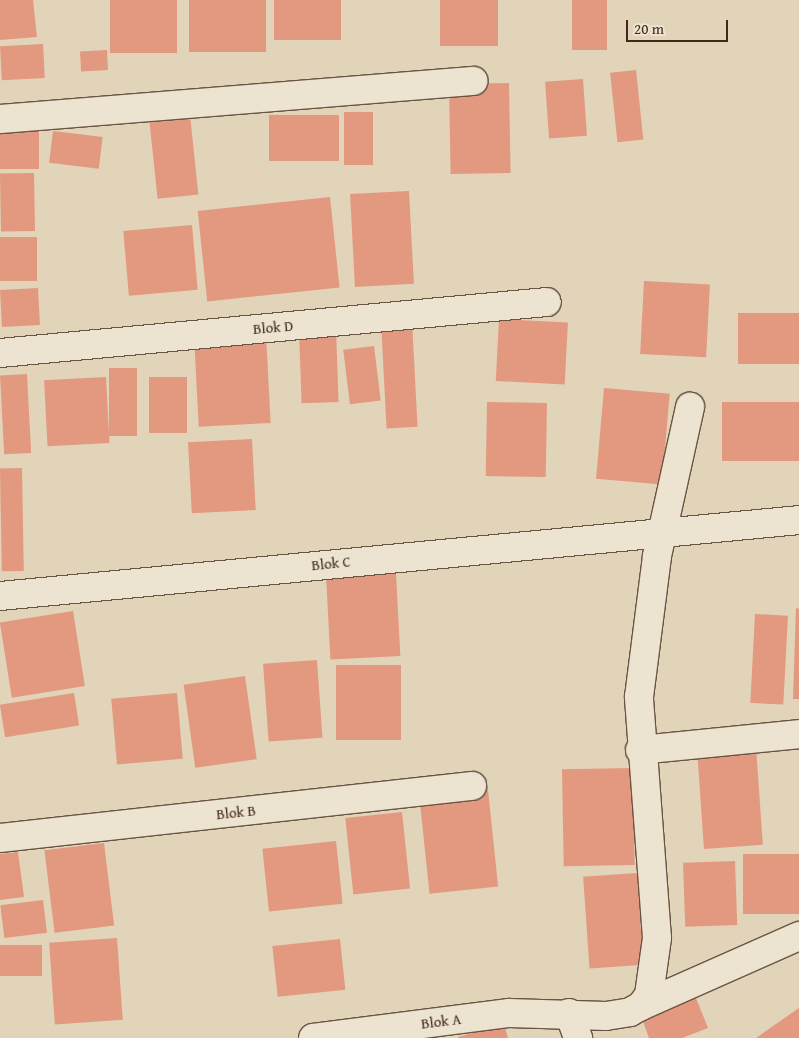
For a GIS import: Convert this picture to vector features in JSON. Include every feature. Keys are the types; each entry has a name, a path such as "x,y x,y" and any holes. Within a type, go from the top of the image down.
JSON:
{"street":[{"path":"0,118 473,82"},
{"name":"Blok D","path":"0,353 547,302"},
{"path":"641,1006 649,995 657,938 640,750 639,697 644,643 663,531 690,407"},
{"name":"Blok C","path":"0,596 663,531 799,520"},
{"path":"640,750 799,734"},
{"name":"Blok B","path":"0,838 472,786"},
{"name":"Blok A","path":"313,1038 510,1013 574,1026 606,1016 630,1012 799,936"}],"building":[{"path":"0,0 33,0 37,37 0,40"},
{"path":"110,0 177,0 177,53 110,53"},
{"path":"189,0 266,0 266,52 189,52"},
{"path":"274,0 341,0 341,40 274,40"},
{"path":"440,0 498,0 498,46 440,46"},
{"path":"572,0 607,0 607,50 572,50"},
{"path":"43,44 45,78 2,80 0,46"},
{"path":"107,50 108,70 81,71 80,51"},
{"path":"636,70 643,140 617,142 610,73"},
{"path":"583,79 587,136 549,139 545,82"},
{"path":"509,83 511,173 451,174 449,84"},
{"path":"344,112 373,112 373,165 344,165"},
{"path":"190,115 198,195 158,199 149,119"},
{"path":"269,115 339,115 339,161 269,161"},
{"path":"0,131 39,131 39,169 0,169"},
{"path":"53,131 103,137 99,169 49,163"},
{"path":"34,173 35,231 1,232 0,174"},
{"path":"409,191 414,284 355,287 350,194"},
{"path":"330,197 340,288 207,301 198,211"},
{"path":"192,225 198,290 129,296 123,231"},
{"path":"0,237 37,237 37,281 0,281"},
{"path":"644,281 710,284 706,357 640,354"},
{"path":"38,288 40,325 2,327 0,290"},
{"path":"738,313 799,313 799,364 738,364"},
{"path":"499,319 568,323 565,385 496,381"},
{"path":"412,321 418,427 387,428 381,323"},
{"path":"336,329 339,402 302,403 299,330"},
{"path":"266,334 271,423 199,427 194,338"},
{"path":"374,346 381,401 350,404 343,350"},
{"path":"109,368 137,368 137,436 109,436"},
{"path":"27,374 31,453 4,454 0,375"},
{"path":"106,377 109,443 48,446 44,380"},
{"path":"149,377 187,377 187,433 149,433"},
{"path":"604,388 670,394 662,484 596,479"},
{"path":"487,402 547,403 546,477 486,476"},
{"path":"722,402 799,402 799,461 722,461"},
{"path":"252,439 256,510 192,513 188,442"},
{"path":"0,468 22,468 24,571 2,571"},
{"path":"396,573 400,656 330,660 326,577"},
{"path":"796,608 799,609 799,699 793,699"},
{"path":"73,611 85,686 12,698 0,623"},
{"path":"755,614 788,616 783,705 750,703"},
{"path":"317,660 322,738 269,742 263,664"},
{"path":"336,665 401,665 401,740 336,740"},
{"path":"245,676 257,759 195,768 184,685"},
{"path":"74,693 79,726 5,737 0,705"},
{"path":"177,693 183,759 117,765 111,699"},
{"path":"756,747 763,845 704,849 697,751"},
{"path":"633,768 635,865 564,866 562,769"},
{"path":"488,790 498,886 430,894 419,797"},
{"path":"402,812 410,889 353,895 345,818"},
{"path":"336,841 343,904 269,911 262,849"},
{"path":"104,843 114,925 55,933 44,850"},
{"path":"18,852 24,897 0,900 0,854"},
{"path":"743,854 799,854 799,914 743,914"},
{"path":"735,861 737,925 685,927 683,863"},
{"path":"637,873 643,965 590,969 583,877"},
{"path":"43,900 47,933 4,938 0,905"},
{"path":"117,938 123,1020 55,1025 49,943"},
{"path":"340,939 345,990 278,997 272,946"},
{"path":"0,945 42,945 42,976 0,976"},
{"path":"694,993 708,1028 682,1038 649,1038 640,1013"},
{"path":"799,1008 799,1038 756,1038"},
{"path":"504,1024 508,1038 458,1038 458,1037"}]}
